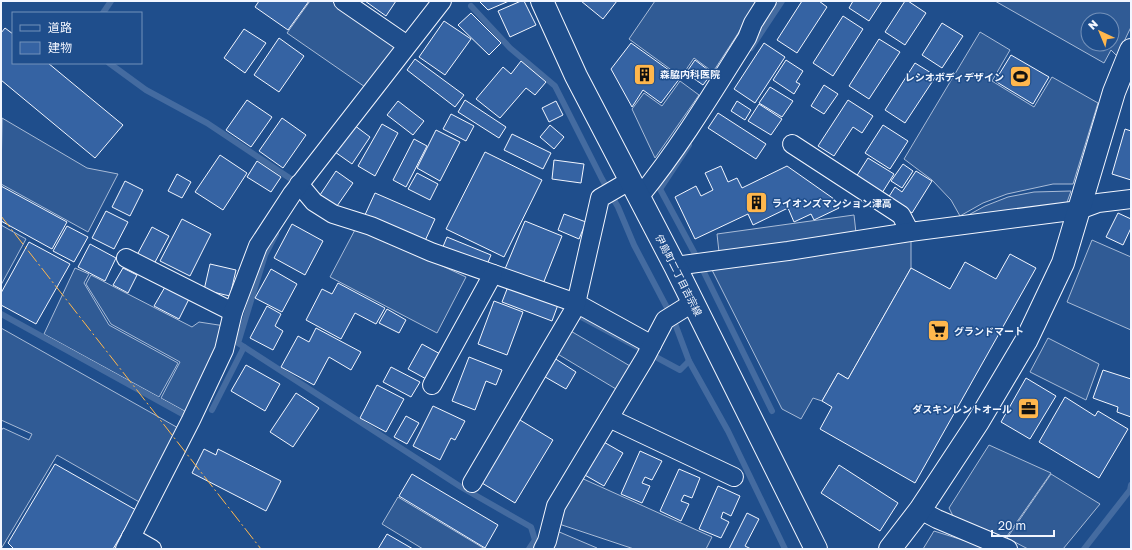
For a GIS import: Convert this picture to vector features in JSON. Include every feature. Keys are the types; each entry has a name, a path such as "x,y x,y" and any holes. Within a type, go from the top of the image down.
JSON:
{"street":[{"path":"343,1 407,46"},
{"path":"152,549 128,543 191,420 224,350 233,312 258,246 299,184 442,1"},
{"name":"伊島町二丁目吉宗線","path":"542,1 576,76 633,186 691,263 678,312 816,549"},
{"path":"472,483 573,309 600,198 633,186 687,132 747,38 753,22 767,1"},
{"path":"890,549 920,510 978,422 1026,341 1063,263 1114,92 1131,50"},
{"path":"792,144 901,215 910,232"},
{"path":"299,184 314,202 333,214 371,226 430,252 493,274 573,309 649,351"},
{"path":"691,263 788,251 910,232 1079,210 1098,203 1131,199"},
{"path":"126,258 233,312"},
{"path":"432,385 493,274"},
{"path":"542,549 547,542 556,506 649,351 678,312"},
{"path":"609,418 734,477"},
{"path":"920,510 937,519 1008,549"}],"shaded area":[{"path":"310,1 333,1 398,46 368,89 287,33"},
{"path":"655,1 759,1 713,72 694,58 681,77 629,39"},
{"path":"995,1 1131,1 1131,27 1120,50 1120,12 1080,12 1080,49"},
{"path":"980,32 1010,50 992,81 1034,107 1052,77 1098,103 1073,184 1053,184 1007,194 983,203 960,216 951,200 932,180 904,159"},
{"path":"1085,52 1110,52 1104,63"},
{"path":"1113,52 1119,52 1117,56"},
{"path":"680,81 699,95 655,158 632,109 644,93 662,106"},
{"path":"2,118 87,168 118,174 88,232 1,184"},
{"path":"1071,191 1066,205 961,219 985,206 1008,197 1034,192"},
{"path":"854,215 856,233 719,252 717,234"},
{"path":"1,225 26,239 1,285"},
{"path":"357,226 466,277 437,333 330,277"},
{"path":"1092,240 1131,257 1131,330 1067,302"},
{"path":"911,241 911,268 848,379 838,373 822,401 813,398 801,419 782,409 711,268"},
{"path":"75,268 89,274 84,283 109,325 178,363 159,397 44,334"},
{"path":"91,275 192,327 199,322 225,326 190,414 161,398 180,362 111,324 86,284"},
{"path":"1,328 180,429 141,503 57,455 1,549 1,431 3,428 29,440 32,434 1,420"},
{"path":"569,330 630,366 616,389 556,353"},
{"path":"1048,338 1099,364 1086,400 1030,372"},
{"path":"989,445 1051,473 1005,539 953,516 949,508"},
{"path":"1051,474 1100,504 1063,549 1028,549 1007,538"},
{"path":"579,477 712,537 706,549 634,549 559,524 560,508"},
{"path":"398,497 485,549 423,549 382,524"},
{"path":"557,531 597,548 547,549"},
{"path":"934,531 988,548 989,549 923,549"}],"building":[{"path":"259,1 309,1 288,30 255,7"},
{"path":"365,1 396,1 386,16"},
{"path":"479,1 509,1 488,10"},
{"path":"524,1 536,25 510,37 498,11"},
{"path":"581,1 617,1 603,19"},
{"path":"802,1 819,1 827,7 797,53 777,40"},
{"path":"853,1 882,1 869,21 849,8"},
{"path":"905,1 908,1 926,13 905,45 885,32"},
{"path":"471,13 501,43 489,55 458,25"},
{"path":"843,16 863,29 833,76 813,63"},
{"path":"444,21 471,39 445,75 419,57"},
{"path":"942,23 963,36 942,68 922,55"},
{"path":"5,28 12,33 12,64 49,64 123,125 95,158 1,80 1,33"},
{"path":"244,29 266,43 245,73 224,58"},
{"path":"279,38 304,56 279,92 254,75"},
{"path":"879,39 900,52 869,99 849,86"},
{"name":"森脇内科医院","path":"631,43 680,78 661,103 643,90 632,107 611,69"},
{"path":"764,43 785,57 755,103 734,89"},
{"path":"1011,55 1049,77 1033,104 995,81"},
{"path":"415,59 464,95 455,107 407,70"},
{"path":"695,60 712,73 703,85 686,73"},
{"path":"786,60 803,71 796,82 800,84 794,94 773,80"},
{"path":"521,61 546,82 535,95 526,88 500,118 476,99 503,67 511,74"},
{"path":"915,63 936,76 905,123 885,110"},
{"path":"824,85 838,94 824,114 811,106"},
{"path":"770,87 793,101 782,117 759,103"},
{"path":"247,100 272,117 251,147 226,130"},
{"path":"465,100 506,127 499,138 458,112"},
{"path":"848,100 873,116 862,133 853,127 834,156 818,146"},
{"path":"398,101 424,121 413,135 387,115"},
{"path":"556,101 563,115 549,122 542,108"},
{"path":"737,101 751,110 745,120 731,111"},
{"path":"759,104 782,119 771,135 748,121"},
{"path":"718,113 766,144 756,159 708,128"},
{"path":"451,114 474,126 466,141 443,129"},
{"path":"282,118 306,135 283,168 259,151"},
{"path":"382,124 398,133 375,176 358,166"},
{"path":"354,125 370,137 352,164 335,152"},
{"path":"550,125 564,137 554,149 540,137"},
{"path":"883,125 908,141 890,169 865,153"},
{"path":"1125,129 1131,131 1131,180 1112,174"},
{"path":"436,130 460,142 440,181 417,168"},
{"path":"512,134 551,153 543,169 504,150"},
{"path":"414,139 427,146 406,187 393,180"},
{"path":"485,152 542,180 504,257 446,229"},
{"path":"220,155 247,173 223,210 195,192"},
{"path":"868,158 894,174 882,193 856,177"},
{"path":"554,160 584,164 581,183 552,179"},
{"path":"257,161 281,177 271,192 247,177"},
{"path":"903,164 913,171 902,188 891,181"},
{"name":"ライオンズマンション津高","path":"721,166 728,182 737,178 742,188 787,166 834,199 839,208 814,220 811,214 794,222 788,208 753,225 748,214 695,239 675,197 696,186 701,196 713,190 705,173"},
{"path":"336,171 353,183 337,206 320,195"},
{"path":"916,171 932,181 912,213 888,198 895,187 902,192"},
{"path":"417,173 438,184 430,200 408,189"},
{"path":"177,174 191,182 182,198 168,191"},
{"path":"125,181 143,190 130,216 112,207"},
{"path":"1,186 67,222 52,249 1,221"},
{"path":"375,193 435,219 424,243 364,217"},
{"path":"106,211 128,222 114,249 92,238"},
{"path":"1118,213 1131,219 1131,228 1123,245 1106,237"},
{"path":"564,214 586,222 579,239 558,230"},
{"path":"182,219 211,234 190,276 160,261"},
{"path":"525,221 562,236 543,284 505,269"},
{"path":"292,224 323,241 305,275 274,258"},
{"path":"67,226 88,237 74,262 53,251"},
{"path":"152,227 169,236 154,264 137,255"},
{"path":"447,237 491,255 486,267 442,249"},
{"path":"29,242 70,264 36,324 1,305 1,293"},
{"path":"90,244 116,258 105,281 78,267"},
{"name":"グランドマート","path":"1010,254 1036,268 915,483 820,429 832,407 822,401 838,373 848,379 911,268 950,289 965,262 996,279"},
{"path":"210,264 236,270 230,296 204,290"},
{"path":"123,268 137,275 128,293 113,285"},
{"path":"271,269 297,284 282,312 255,298"},
{"path":"338,283 385,308 376,324 355,313 341,339 306,320 322,289 332,294"},
{"path":"509,284 559,302 552,321 502,302"},
{"path":"165,287 189,299 179,319 154,306"},
{"path":"494,301 523,312 507,355 478,344"},
{"path":"267,306 281,314 275,326 283,331 273,350 250,338"},
{"path":"387,309 406,320 399,333 379,323"},
{"path":"316,328 361,352 351,370 329,357 314,385 281,367 298,336 309,342"},
{"path":"422,344 442,355 428,380 408,369"},
{"path":"551,356 576,372 566,389 540,374"},
{"path":"469,357 502,370 496,385 486,381 475,410 452,401"},
{"path":"246,365 280,384 265,411 231,391"},
{"path":"391,367 420,382 411,397 383,382"},
{"path":"1103,370 1131,379 1131,417 1117,412 1118,407 1093,398"},
{"path":"1026,378 1056,396 1030,439 1001,422"},
{"path":"377,385 404,399 386,432 360,418"},
{"path":"296,393 319,408 293,447 270,432"},
{"path":"1065,397 1095,416 1098,411 1128,429 1099,478 1039,442"},
{"path":"433,406 465,421 455,440 451,438 440,460 413,446"},
{"path":"406,416 419,423 407,444 394,437"},
{"path":"515,417 553,440 515,503 477,480"},
{"path":"602,441 623,453 604,486 583,474"},
{"path":"204,449 216,455 218,449 281,481 266,511 192,473"},
{"path":"640,451 662,461 652,480 645,477 642,483 650,486 642,503 621,494"},
{"path":"55,464 136,510 113,549 14,549 8,543"},
{"path":"839,465 898,503 880,531 821,493"},
{"path":"679,469 700,478 692,498 684,495 681,501 689,504 681,521 660,511"},
{"path":"412,474 498,525 485,548 399,496"},
{"path":"718,486 740,496 731,516 723,512 721,518 729,522 721,538 699,529"},
{"path":"747,513 759,519 745,546 751,549 729,549"},
{"path":"387,534 413,549 378,549"}],"waterway":[{"path":"104,12 111,1"},
{"path":"751,48 782,1"},
{"path":"471,6 510,48 555,86 602,179 618,207 634,245 674,321 689,361 728,431 785,549"},
{"path":"110,64 146,90 207,123 294,181"},
{"path":"689,145 660,189 695,254 772,411"},
{"path":"276,234 265,255 238,343 461,487 531,527 535,540 529,549"},
{"path":"574,313 680,370 689,361"},
{"path":"1,314 188,417"},
{"path":"212,410 244,347"},
{"path":"1084,549 1130,490 1131,485"}],"power":[{"path":"1,216 261,549"}],"place":[{"name":"森脇内科医院","path":"644,74"},
{"name":"レシオボディデザイン","path":"1020,77"},
{"name":"ライオンズマンション津高","path":"757,203"},
{"name":"グランドマート","path":"938,331"},
{"name":"ダスキンレントオール","path":"1028,409"}]}
